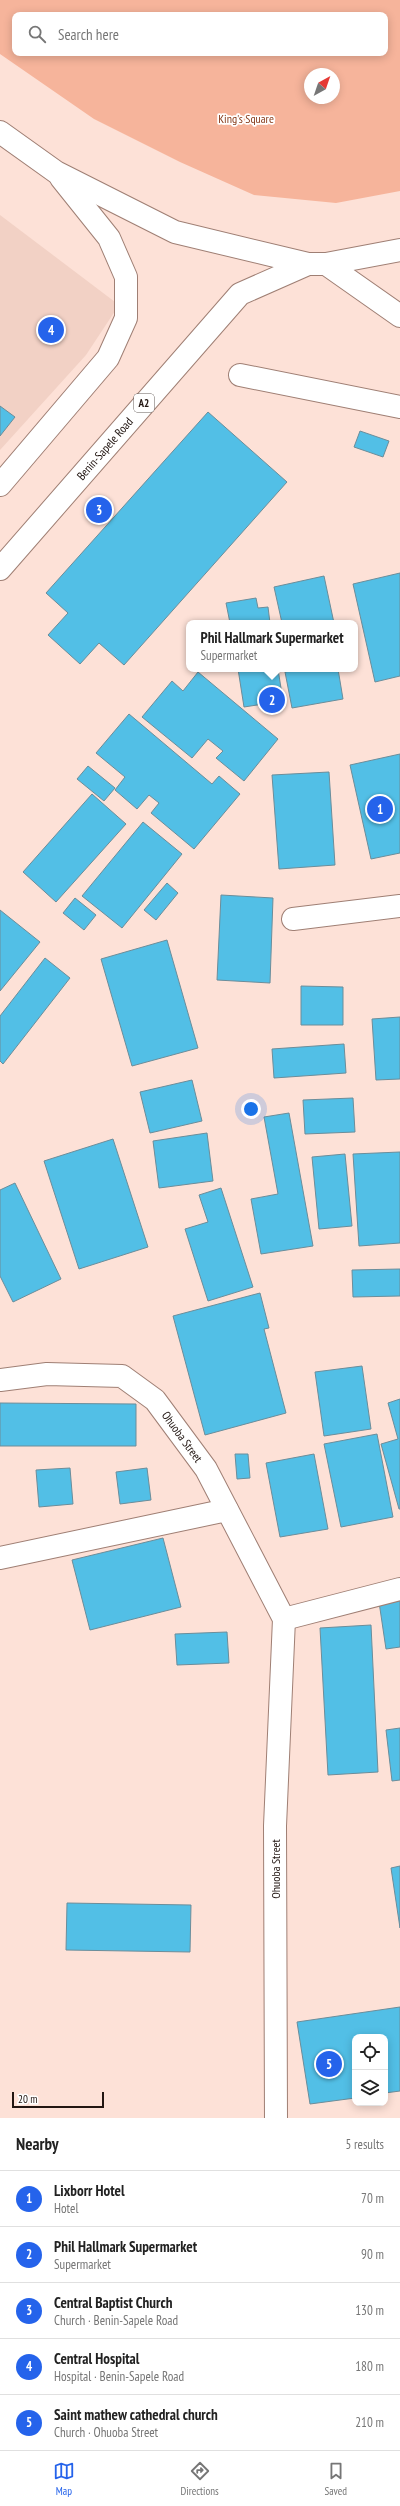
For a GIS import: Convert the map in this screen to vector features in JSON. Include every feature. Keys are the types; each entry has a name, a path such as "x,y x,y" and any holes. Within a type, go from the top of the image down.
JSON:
{"main road":[{"name":"A2","path":"0,132 56,172 174,232 317,264 400,250"},
{"name":"A2","path":"0,485 108,358 126,318 126,277 109,238 56,172"},
{"path":"317,264 400,316"},
{"name":"Benin-Sapele Road","path":"0,569 240,294 317,264"},
{"path":"240,375 400,407"},
{"path":"293,919 400,906"},
{"name":"Ohuoba Street","path":"0,1380 47,1374 122,1376 155,1400 206,1469 284,1619 276,1826 276,2118"},
{"path":"0,1558 227,1510"},
{"path":"284,1619 400,1589"}],"shaded area":[{"path":"0,215 119,305 86,355 0,450"}],"green space":[{"name":"King's Square","path":"0,0 400,0 400,191 336,203 254,195 180,162 94,119 0,54"}],"building":[{"path":"0,406 15,417 0,436"},
{"path":"208,412 287,482 124,665 99,643 80,664 48,635 68,613 46,593"},
{"path":"360,431 389,441 383,457 354,447"},
{"path":"400,573 400,676 375,682 353,584"},
{"path":"324,576 333,620 281,620 274,587"},
{"path":"256,598 258,608 268,607 270,620 229,620 226,603"},
{"path":"198,672 278,739 244,781 216,758 223,751 208,739 192,758 142,717 172,681 183,691"},
{"path":"238,672 278,672 283,701 244,707"},
{"path":"285,672 338,672 343,699 292,708"},
{"path":"129,714 212,784 219,776 240,794 194,849 151,813 159,803 149,795 137,809 115,790 125,777 96,753"},
{"path":"400,754 400,853 371,859 350,765"},
{"path":"88,766 115,788 104,801 77,779"},
{"path":"329,772 335,865 279,869 272,775"},
{"path":"92,794 126,824 56,902 23,872"},
{"path":"143,822 182,854 122,928 82,896"},
{"path":"167,883 178,893 156,920 144,910"},
{"path":"221,895 273,898 270,983 217,980"},
{"path":"75,898 96,915 84,930 63,913"},
{"path":"0,910 40,942 0,991"},
{"path":"167,940 198,1048 132,1066 101,959"},
{"path":"45,958 70,978 3,1064 0,1061 0,1016"},
{"path":"301,986 343,987 343,1025 301,1025"},
{"path":"400,1017 400,1079 376,1080 372,1019"},
{"path":"344,1044 346,1073 274,1078 272,1049"},
{"path":"192,1080 202,1121 150,1133 140,1092"},
{"path":"353,1098 355,1132 305,1134 303,1100"},
{"path":"289,1113 313,1246 261,1254 251,1199 278,1194 264,1117"},
{"path":"207,1133 213,1181 159,1188 153,1141"},
{"path":"113,1139 148,1247 79,1269 44,1161"},
{"path":"400,1152 400,1243 359,1246 353,1154"},
{"path":"345,1154 352,1226 319,1229 312,1157"},
{"path":"15,1183 61,1279 13,1302 0,1276 0,1190"},
{"path":"221,1188 253,1287 208,1301 185,1229 208,1222 199,1195"},
{"path":"400,1269 400,1296 353,1297 352,1270"},
{"path":"260,1293 269,1328 264,1329 286,1413 205,1435 173,1316"},
{"path":"362,1366 371,1429 324,1436 315,1372"},
{"path":"400,1399 399,1509 381,1444 398,1439 388,1403"},
{"path":"0,1403 136,1404 136,1446 0,1446"},
{"path":"377,1434 393,1517 341,1527 324,1444"},
{"path":"235,1454 248,1454 250,1478 237,1479"},
{"path":"314,1454 328,1529 280,1537 266,1463"},
{"path":"70,1468 73,1504 39,1507 36,1470"},
{"path":"147,1468 151,1500 120,1504 116,1472"},
{"path":"163,1538 181,1607 90,1630 72,1560"},
{"path":"400,1600 400,1647 386,1649 379,1602"},
{"path":"371,1625 378,1772 328,1775 320,1628"},
{"path":"227,1632 229,1663 177,1665 175,1634"},
{"path":"400,1728 400,1780 392,1781 386,1730"},
{"path":"400,1866 400,1928 391,1868"},
{"path":"67,1903 191,1905 190,1952 66,1950"},
{"path":"400,2007 400,2091 388,2093 388,2034 352,2034 352,2098 310,2104 297,2022"}],"place":[{"name":"Central Hospital","path":"51,330"},
{"name":"Central Baptist Church","path":"99,510"},
{"name":"Phil Hallmark Supermarket","path":"272,700"},
{"name":"Lixborr Hotel","path":"380,809"},
{"name":"Saint mathew cathedral church","path":"329,2064"}]}
